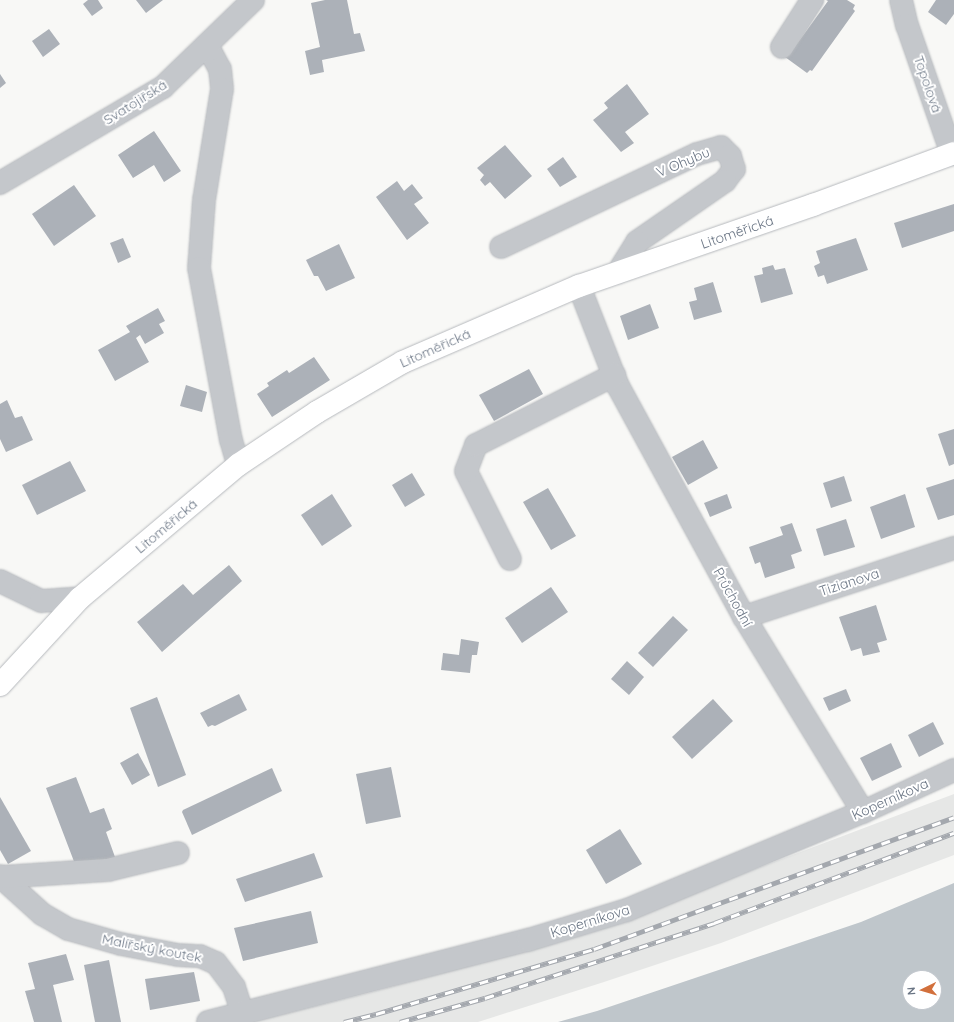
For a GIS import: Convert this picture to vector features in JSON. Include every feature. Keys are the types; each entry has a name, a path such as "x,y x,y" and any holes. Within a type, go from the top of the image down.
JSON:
{"main road":[{"name":"Litoměřická","path":"0,686 80,598 238,465 317,412 403,362 579,286 813,205 953,153"}],"street":[{"name":"Svatojiřská","path":"0,183 163,87 253,0"},
{"path":"782,47 812,0"},
{"name":"Topolová","path":"907,5 953,153"},
{"path":"207,45 220,69 222,89 204,200 199,268 231,440 238,465"},
{"name":"V Ohybu","path":"501,247 697,154 721,147 730,156 734,169 725,181 637,242 618,272"},
{"name":"Průchodní","path":"579,286 614,375 744,617 863,812"},
{"path":"510,559 466,472 476,445 614,375"},
{"name":"Tizianova","path":"744,617 954,548"},
{"path":"0,581 41,601 80,598"},
{"name":"Koperníkova","path":"208,1022 528,940 627,910 863,812 954,770"},
{"name":"Malířský koutek","path":"0,876 108,870 178,853"},
{"name":"Malířský koutek","path":"0,876 42,914 68,928 121,944 178,955 200,956 216,963 234,987 243,1014"}],"shaded area":[{"path":"954,794 954,855 721,943 604,982 478,1022 252,1022 369,993 475,964 702,889"},
{"path":"954,883 954,1022 558,1022 597,1011 861,922"}],"building":[{"path":"88,0 98,0 103,8 92,16 83,4"},
{"path":"136,0 163,0 146,13"},
{"path":"325,0 347,0 354,34 360,33 365,51 322,60 324,72 310,75 305,51 320,47 311,3"},
{"path":"826,0 847,0 855,5 853,9 855,11 812,71 810,70 807,73 785,57 794,48 828,1"},
{"path":"936,0 954,0 954,14 946,25 928,12"},
{"path":"49,29 60,44 43,57 32,41"},
{"path":"0,74 6,83 0,88"},
{"path":"627,84 649,114 625,132 634,143 621,152 593,120 608,108 604,103"},
{"path":"154,131 181,171 164,182 154,165 133,178 118,155"},
{"path":"505,145 532,176 505,199 490,182 485,186 480,180 484,175 477,168"},
{"path":"563,157 577,177 560,187 547,169"},
{"path":"397,181 404,191 412,184 423,198 414,204 429,223 407,240 376,197"},
{"path":"74,185 96,216 54,246 32,214"},
{"path":"954,204 954,231 902,248 894,223"},
{"path":"123,238 131,257 118,263 110,243"},
{"path":"856,238 868,270 827,284 824,275 818,277 814,266 820,263 816,251"},
{"path":"339,244 355,278 326,291 318,276 314,276 306,260"},
{"path":"773,265 775,270 785,268 793,294 761,303 754,276 763,274 762,268"},
{"path":"713,282 722,312 694,320 689,302 697,300 694,288"},
{"path":"650,304 659,328 628,340 620,316"},
{"path":"158,308 165,321 159,324 164,333 145,344 140,335 136,338 149,362 115,381 98,350 130,332 126,326"},
{"path":"314,357 330,380 272,417 257,394 269,386 267,383 287,370 289,373"},
{"path":"529,369 543,394 494,421 479,395"},
{"path":"186,385 207,392 202,412 180,406"},
{"path":"7,400 15,418 22,416 33,440 6,452 0,439 0,404"},
{"path":"954,429 954,464 949,466 938,434"},
{"path":"703,440 718,468 688,485 672,457"},
{"path":"70,461 86,491 37,515 22,485"},
{"path":"412,473 425,495 405,507 392,485"},
{"path":"844,476 852,501 831,508 823,483"},
{"path":"954,479 954,515 938,520 926,488"},
{"path":"548,488 576,536 551,550 523,502"},
{"path":"332,494 352,526 322,546 301,515"},
{"path":"727,494 732,508 710,517 704,503"},
{"path":"905,494 915,527 881,539 870,507"},
{"path":"846,519 855,547 824,556 816,529"},
{"path":"792,523 802,551 791,555 795,568 765,578 760,562 755,564 749,547 783,535 780,527"},
{"path":"229,565 242,581 162,652 137,622 183,584 193,595"},
{"path":"551,587 568,612 522,643 505,618"},
{"path":"876,605 887,640 877,643 880,652 863,656 861,648 851,651 839,617"},
{"path":"673,616 688,630 653,667 638,653"},
{"path":"461,639 479,642 477,655 472,655 470,673 441,670 443,653 459,655"},
{"path":"627,661 644,677 629,695 611,679"},
{"path":"846,689 851,701 829,711 823,698"},
{"path":"239,694 247,710 215,726 212,725 208,727 200,713"},
{"path":"157,697 186,775 158,787 130,708"},
{"path":"713,699 733,721 692,759 672,737"},
{"path":"933,722 944,744 919,757 908,735"},
{"path":"891,743 902,767 872,781 860,758"},
{"path":"138,753 150,775 132,785 120,763"},
{"path":"391,767 401,817 366,824 356,774"},
{"path":"272,768 282,791 192,835 182,812 183,810"},
{"path":"76,777 90,813 104,808 112,829 106,832 115,857 78,872 46,788"},
{"path":"0,797 31,851 8,864 0,850"},
{"path":"620,829 642,864 606,884 586,850"},
{"path":"314,853 323,877 245,902 236,879"},
{"path":"311,911 318,943 243,961 234,928"},
{"path":"66,954 74,980 53,985 62,1022 34,1022 25,991 35,989 28,963"},
{"path":"109,960 121,1022 95,1022 84,965"},
{"path":"194,972 200,1001 150,1010 145,979"}],"railway":[{"path":"344,1022 376,1014 594,949 954,817"},
{"path":"400,1022 485,998 714,923 954,833"}]}
